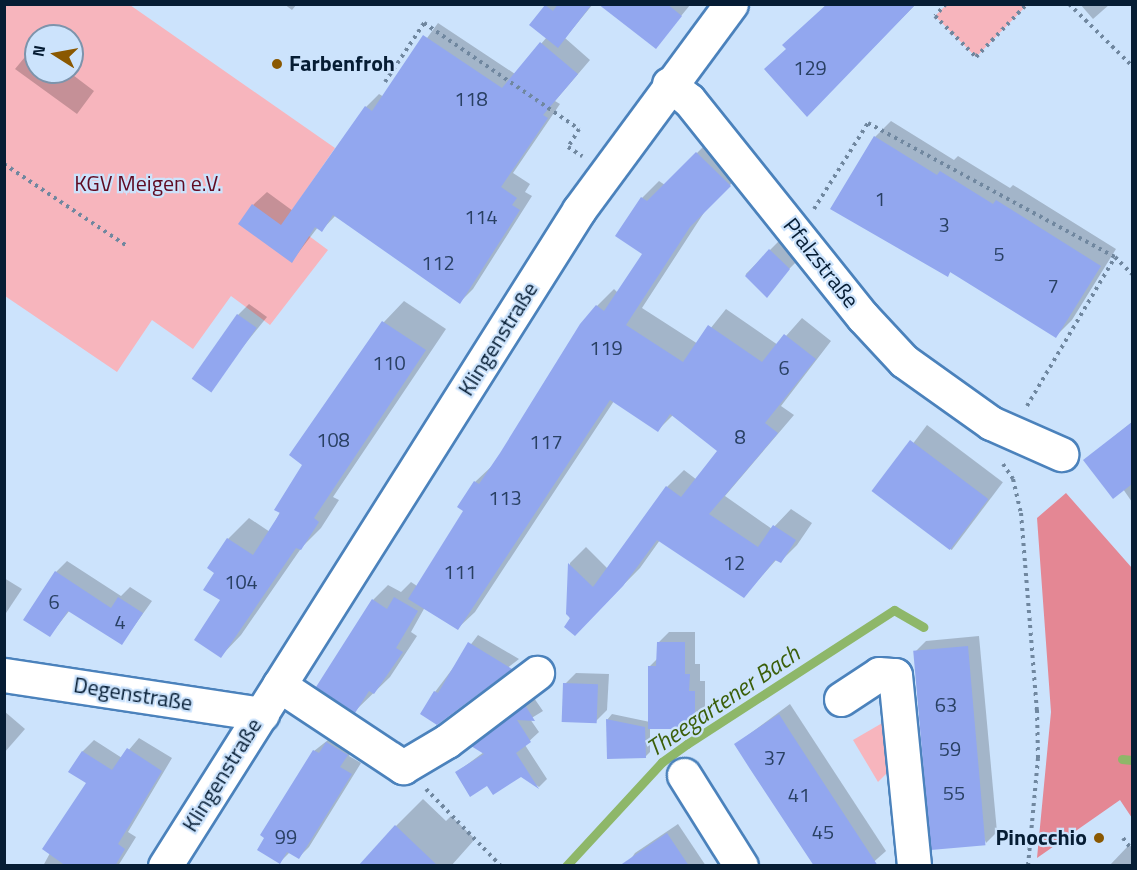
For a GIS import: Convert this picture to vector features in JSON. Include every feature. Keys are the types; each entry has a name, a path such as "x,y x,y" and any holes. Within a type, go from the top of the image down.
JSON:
{"street":[{"name":"Klingenstraße","path":"165,866 570,224 669,84 731,4"},
{"name":"Pfalzstraße","path":"669,84 689,100 863,317 897,354 1000,428 1061,454"},
{"path":"279,685 403,767 447,741 537,673"},
{"path":"841,699 879,674 895,675 914,866"},
{"name":"Degenstraße","path":"4,675 262,714"},
{"path":"684,775 741,866"}],"path":[{"path":"946,4 935,16 976,57 1027,4"},
{"path":"1069,4 1132,66"},
{"path":"385,82 424,23 579,129 568,147 584,157"},
{"path":"812,212 868,123 1115,257 1132,274"},
{"path":"4,164 127,246"},
{"path":"1029,866 1035,813 1037,710 1021,513 1013,479 997,456 1000,428 1115,257"},
{"path":"448,809 501,866"},
{"path":"1123,838 1132,850"}],"green space":[{"name":"KGV Meigen e.V.","path":"4,5 130,5 335,148 286,219 328,250 270,325 231,296 193,349 152,320 117,372 5,296"},
{"path":"946,5 1027,5 976,57 935,16"},
{"path":"884,722 889,771 878,782 853,740"}],"shaded area":[{"path":"1066,493 1132,568 1132,818 1120,800 1037,858 1051,712 1037,518"}],"building":[{"path":"558,4 592,4 558,48 529,25 545,5 553,11"},
{"path":"598,4 667,4 682,16 656,49"},
{"path":"827,4 916,4 807,117 764,69 786,49 782,45"},
{"path":"423,35 502,88 540,42 578,74 543,115 548,118 501,187 517,198 512,205 520,210 460,304 333,215 322,232 315,227 292,263 238,224 252,204 281,225 365,106 372,111"},
{"path":"874,136 937,175 940,171 993,204 996,200 1101,266 1056,338 950,272 948,277 830,209"},
{"path":"696,152 731,186 690,227 626,325 683,362 708,325 762,362 784,334 816,359 765,423 778,433 709,514 758,547 773,525 796,540 781,563 775,560 744,598 657,540 623,586 575,636 564,627 570,618 566,614 568,563 593,587 666,486 681,497 717,451 670,414 658,432 610,400 458,630 408,599 463,511 457,507 474,481 479,484 500,453 580,324 596,305 604,311 642,254 615,236 641,197 647,201"},
{"path":"769,249 790,269 767,298 745,276"},
{"path":"237,314 257,328 211,392 192,379"},
{"path":"382,321 426,350 314,518 319,522 301,550 296,548 221,658 194,640 220,600 203,590 214,573 207,568 227,538 253,555 280,513 274,510 302,465 289,455"},
{"path":"1132,422 1132,484 1113,499 1083,460"},
{"path":"910,440 988,499 950,550 871,491"},
{"path":"55,571 111,608 118,597 143,613 122,645 68,611 50,637 23,620"},
{"path":"394,597 418,611 396,648 403,652 374,694 369,691 355,713 316,687 372,599 387,609"},
{"path":"468,642 512,669 437,725 420,714 434,691 438,693"},
{"path":"657,642 685,642 685,674 690,674 689,691 695,691 695,729 648,729 648,666 656,666"},
{"path":"968,646 985,845 931,850 913,651"},
{"path":"563,683 598,684 597,723 562,722"},
{"path":"525,705 535,721 517,720 531,742 516,753 539,789 521,777 493,795 487,786 470,797 455,772 484,754 471,746"},
{"path":"779,714 878,866 814,866 750,769 734,744"},
{"path":"606,719 645,727 646,758 607,759"},
{"path":"326,742 348,755 340,767 352,774 299,859 287,852 280,864 257,850 264,838 260,835 313,750 319,753"},
{"path":"127,748 162,771 118,844 125,849 115,866 66,866 42,849 86,783 68,772 82,751 112,770"},
{"path":"395,825 438,866 358,866"},
{"path":"667,833 689,866 619,866"}],"waterway":[{"name":"Theegartener Bach","path":"566,866 662,762 687,744 894,610 923,627"},
{"name":"Theegartener Bach","path":"1122,759 1132,760"}],"place":[{"name":"Farbenfroh","path":"277,64"},
{"name":"Pinocchio","path":"1099,838"}]}
